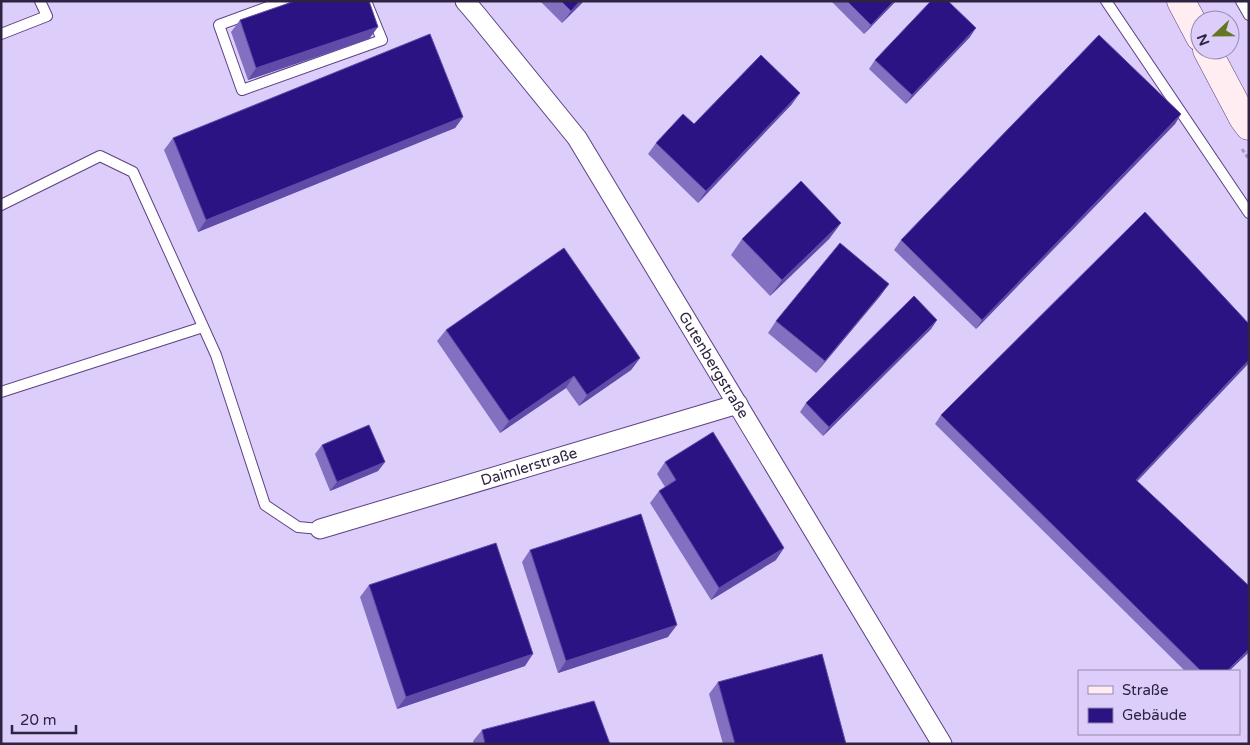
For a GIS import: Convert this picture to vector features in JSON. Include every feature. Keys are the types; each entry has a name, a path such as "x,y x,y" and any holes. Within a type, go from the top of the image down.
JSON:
{"main road":[{"path":"1181,1 1190,18"},
{"path":"1212,60 1249,126"}],"street":[{"name":"Gutenbergstraße","path":"465,1 577,138 942,744"},
{"name":"Daimlerstraße","path":"320,529 738,404"}],"lane":[{"path":"1,34 47,16 40,1"},
{"path":"284,1 219,25 242,90 382,40 366,1"},
{"path":"1106,1 1249,213"},
{"path":"1241,1 1249,14"},
{"path":"1,205 100,156 133,172 216,355 265,505 298,527 320,529"},
{"path":"1,392 203,327"}],"building":[{"path":"295,1 369,1 378,27 256,68 240,20"},
{"path":"561,1 580,1 571,11"},
{"path":"847,1 894,1 871,25"},
{"path":"931,1 948,1 976,28 912,95 875,60"},
{"path":"430,34 463,117 206,220 173,138"},
{"path":"1099,35 1181,114 982,320 901,240"},
{"path":"761,55 800,93 706,191 656,143 683,114 694,124"},
{"path":"801,181 841,223 782,280 742,239"},
{"path":"1145,212 1249,324 1249,360 1136,480 1249,586 1249,649 1228,670 1200,670 941,415"},
{"path":"840,243 889,284 825,361 776,321"},
{"path":"564,248 640,358 587,395 574,376 509,421 446,330"},
{"path":"914,296 937,320 829,427 806,403"},
{"path":"369,425 385,462 337,482 322,445"},
{"path":"713,432 784,548 719,588 659,491 676,480 665,462"},
{"path":"641,514 677,625 566,661 530,550"},
{"path":"496,543 533,654 406,697 369,585"},
{"path":"822,654 846,744 735,744 718,682"},
{"path":"594,701 610,744 485,744 482,730"}]}
